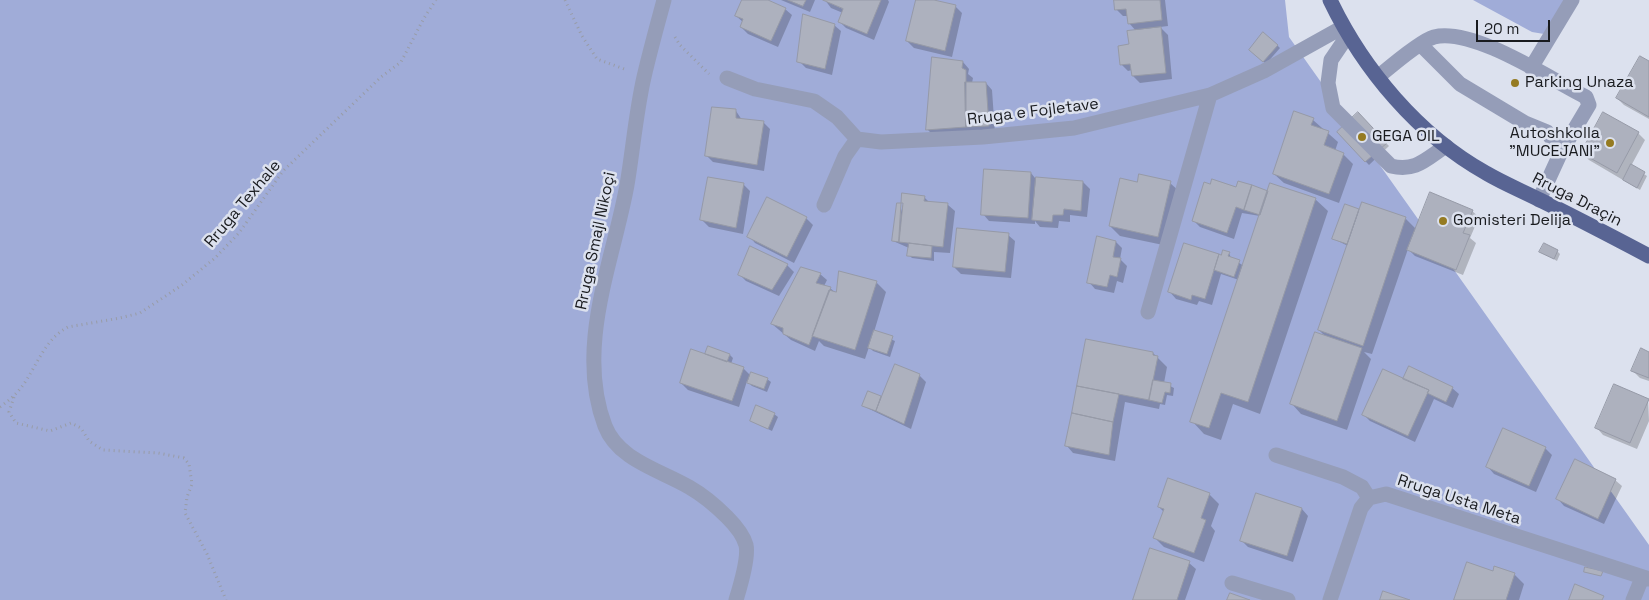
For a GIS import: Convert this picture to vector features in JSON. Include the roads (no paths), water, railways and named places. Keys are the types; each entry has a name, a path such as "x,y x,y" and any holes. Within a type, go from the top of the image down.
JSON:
{"main road":[{"name":"Rruga Draçin","path":"1330,0 1345,31 1378,77 1403,108 1446,146 1485,173 1649,256"}],"street":[{"name":"Rruga Smajl Nikoçi","path":"664,0 643,78 626,186 601,292 595,374 600,410 606,429 621,449 643,464 712,502 736,526 746,546 742,580 736,600"},
{"path":"1531,68 1572,0"},
{"name":"Rruga e Fojletave","path":"857,139 881,142 983,137 1074,128 1210,95 1345,31"},
{"path":"1345,31 1332,60 1328,83 1333,108 1391,166 1403,169 1412,168 1446,146"},
{"path":"1378,77 1433,37 1455,35 1477,40 1586,97 1589,105 1561,152 1539,200"},
{"path":"1421,45 1460,84 1525,123 1547,132 1561,152"},
{"path":"727,78 755,89 814,101 837,117 857,139 845,156 824,205"},
{"path":"1148,312 1210,95"},
{"path":"1276,455 1343,477 1362,487 1369,498 1361,508 1330,600"},
{"name":"Rruga Usta Meta","path":"1369,498 1386,494 1646,578 1633,600"},
{"path":"1232,583 1288,600"}],"place":[{"name":"Parking Unaza","path":"1515,83"},
{"name":"GEGA OIL","path":"1362,137"},
{"name":"Autoshkolla \"MUCEJANI\"","path":"1610,143"},
{"name":"Gomisteri Delija","path":"1443,221"}]}
